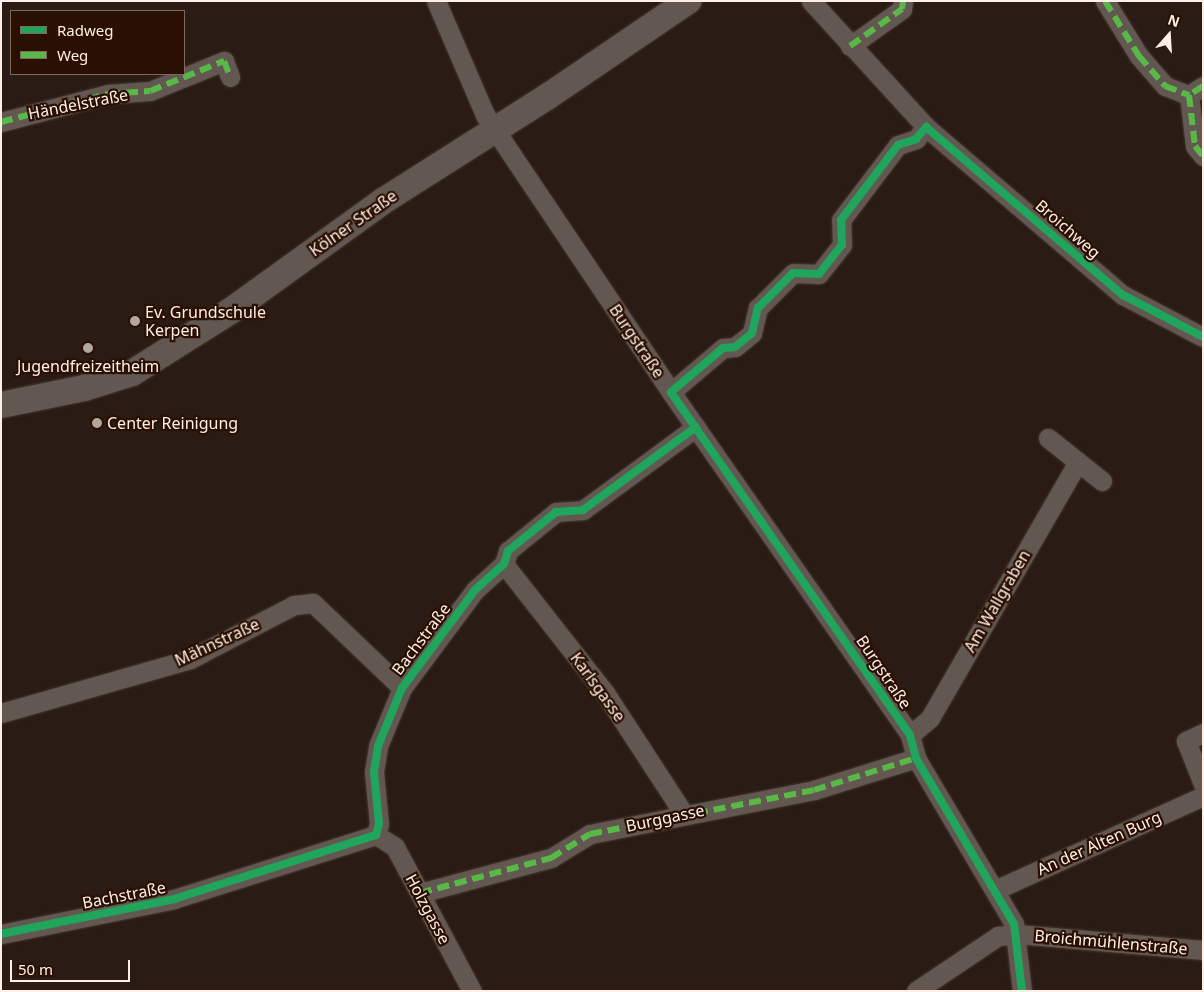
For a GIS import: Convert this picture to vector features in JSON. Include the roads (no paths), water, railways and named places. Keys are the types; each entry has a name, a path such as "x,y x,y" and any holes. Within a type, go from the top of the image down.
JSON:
{"main road":[{"name":"Kölner Straße","path":"1,405 84,388 132,373 232,310 382,201 497,129 688,1"}],"street":[{"name":"Burgstraße","path":"436,1 485,115 497,129 671,392 910,735 916,758 995,890 1017,934 1022,991"},
{"name":"Broichweg","path":"811,1 850,46 926,127 1123,295 1202,336"},
{"path":"850,46 902,9 903,1"},
{"path":"1105,1 1139,56 1165,86 1196,91 1195,146 1203,156"},
{"name":"Händelstraße","path":"1,122 108,94 150,90 224,61 230,77"},
{"path":"671,392 723,348 735,347 752,333 758,308 793,273 819,274 842,245 841,220 898,145 916,139 926,127"},
{"name":"Bachstraße","path":"1,934 174,899 376,836 379,824 374,772 378,746 402,688 475,590 504,564 508,551 556,512 583,510 696,427"},
{"path":"1048,438 1102,481"},
{"name":"Am Wallgraben","path":"910,735 930,718 1078,462"},
{"name":"Karlsgasse","path":"504,564 605,693 684,814"},
{"name":"Mähnstraße","path":"1,714 190,659 294,605 314,603 402,688"},
{"path":"1203,733 1186,741 1203,784"},
{"name":"Burggasse","path":"420,893 552,858 590,834 684,814 814,790 916,758"},
{"name":"An der Alten Burg","path":"995,890 1203,796"},
{"name":"Holzgasse","path":"376,836 395,847 472,991"},
{"name":"Broichmühlenstraße","path":"916,991 998,936 1017,934 1203,950"}],"place":[{"name":"Ev. Grundschule Kerpen","path":"135,321"},
{"name":"Jugendfreizeitheim","path":"88,348"},
{"name":"Center Reinigung","path":"97,423"}]}
